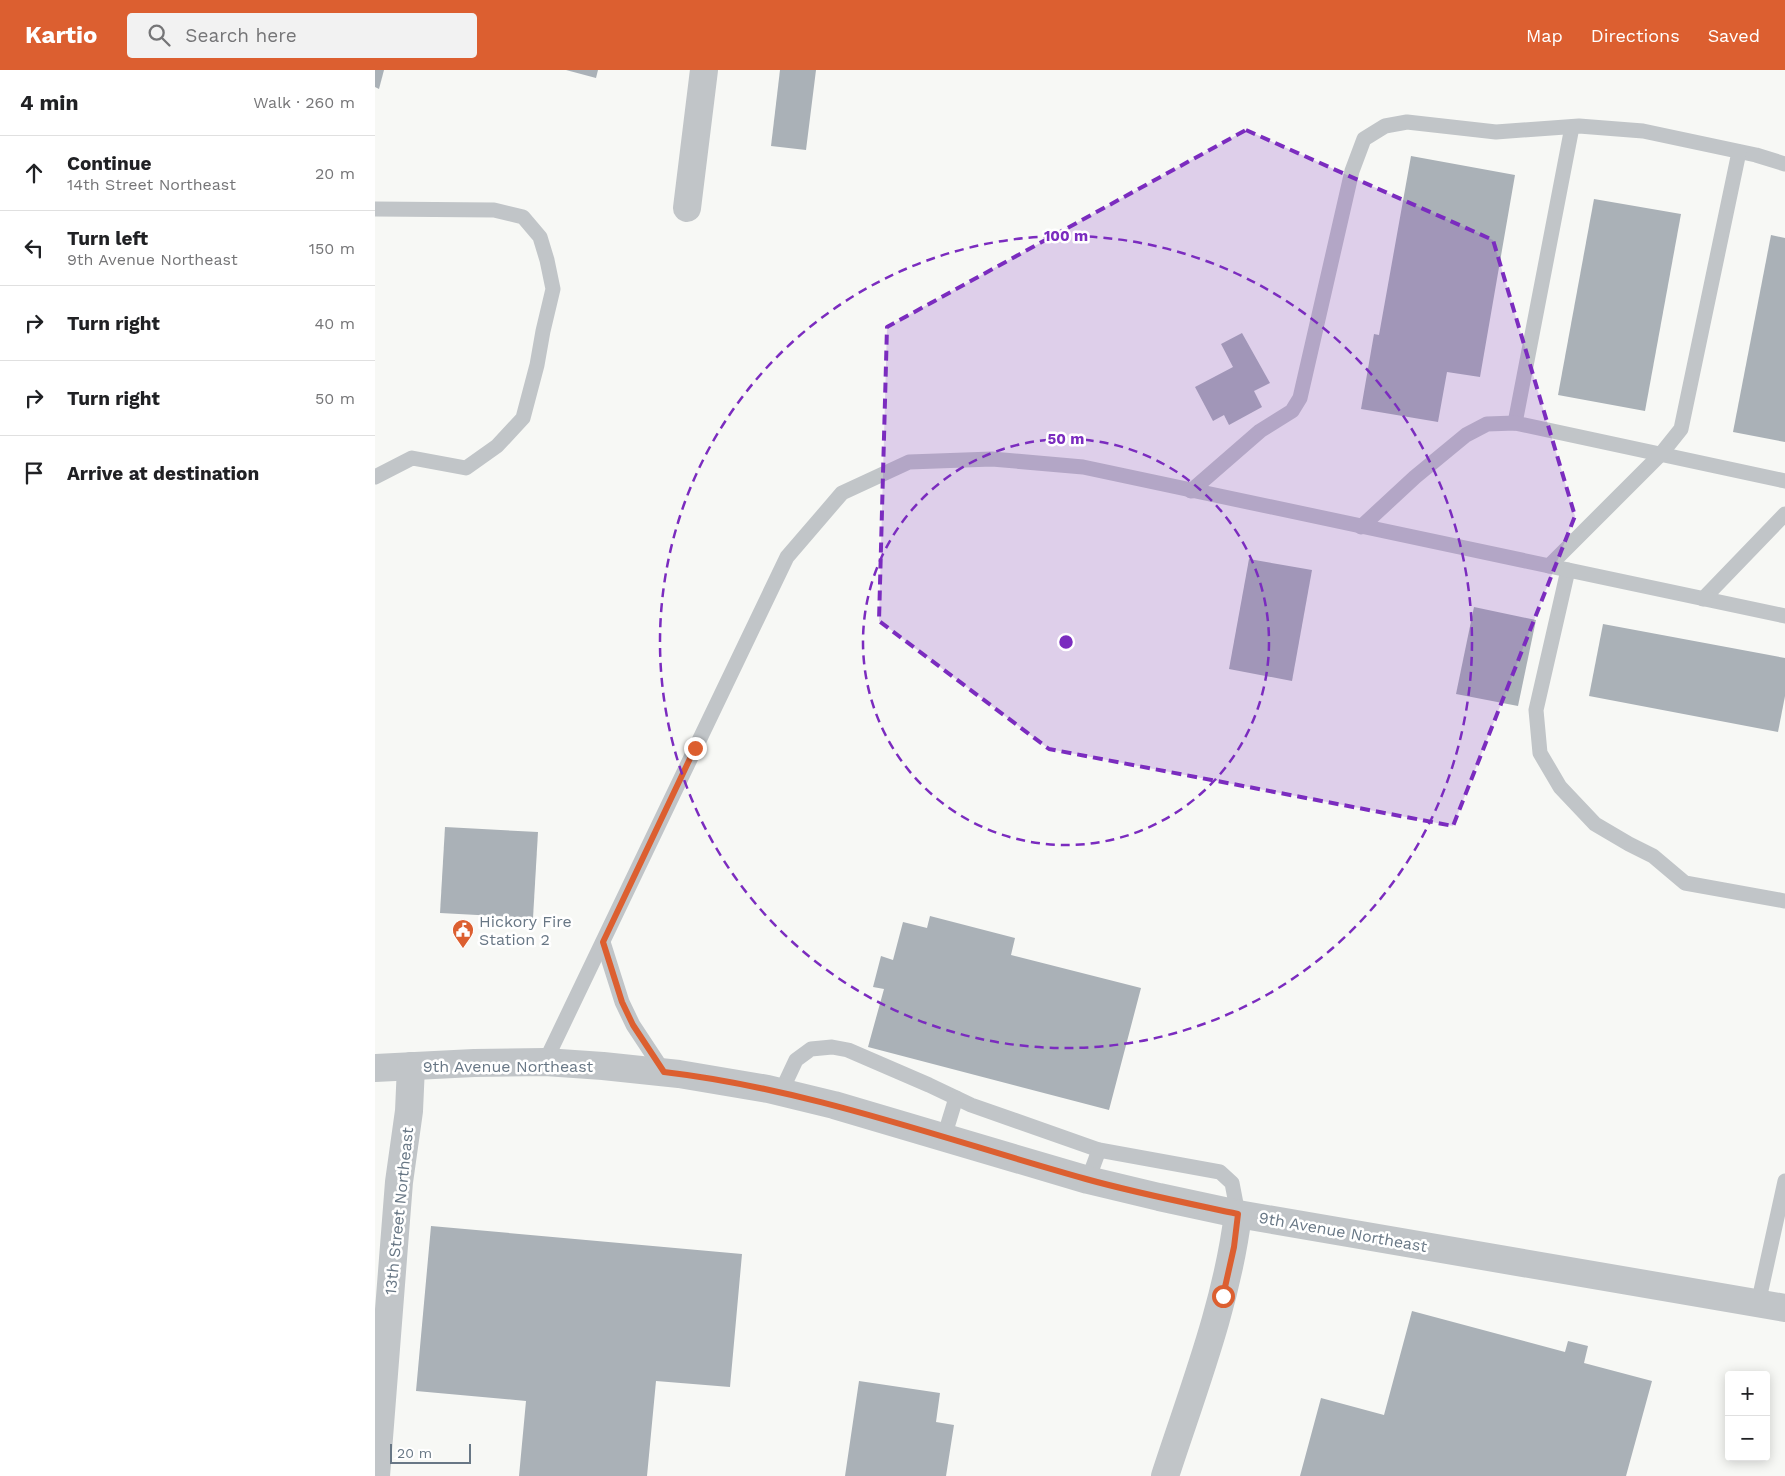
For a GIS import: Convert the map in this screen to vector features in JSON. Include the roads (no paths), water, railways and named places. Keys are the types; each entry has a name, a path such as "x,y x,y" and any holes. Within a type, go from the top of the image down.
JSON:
{"street":[{"path":"687,208 704,70"},
{"name":"9th Avenue Northeast","path":"375,1068 474,1063 545,1062 664,1072 781,1092 834,1105 1088,1180 1238,1214 1785,1308"},
{"name":"13th Street Northeast","path":"376,1476 399,1182 409,1111 411,1066"},
{"path":"1165,1476 1223,1296 1234,1247 1238,1214"}],"lane":[{"path":"1191,491 1260,431 1292,411 1300,398 1352,172 1364,140 1385,126 1407,122 1496,132 1573,127 1643,131 1785,164"},
{"path":"1515,423 1573,127"},
{"path":"1549,566 1661,454 1681,429 1739,152"},
{"path":"375,209 494,210 523,217 540,237 553,289 537,365 523,418 497,446 466,468 412,458 375,477"},
{"path":"1361,527 1415,477 1466,435 1487,424 1515,423 1785,480"},
{"path":"545,1062 787,557 842,493 909,462 992,459 1083,467 1785,616"},
{"path":"1703,599 1785,514"},
{"path":"1568,570 1536,710 1541,753 1560,787 1595,824 1653,856 1685,882 1785,901"},
{"path":"603,942 622,1002 633,1025 664,1072"},
{"path":"781,1092 796,1060 811,1049 833,1047 857,1054 980,1108 1099,1150 1220,1172 1232,1183 1238,1214"},
{"path":"944,1137 956,1098"},
{"path":"1088,1180 1099,1150"},
{"path":"1758,1304 1785,1181"}],"place":[{"name":"Hickory Fire Station 2","path":"463,949"}]}
